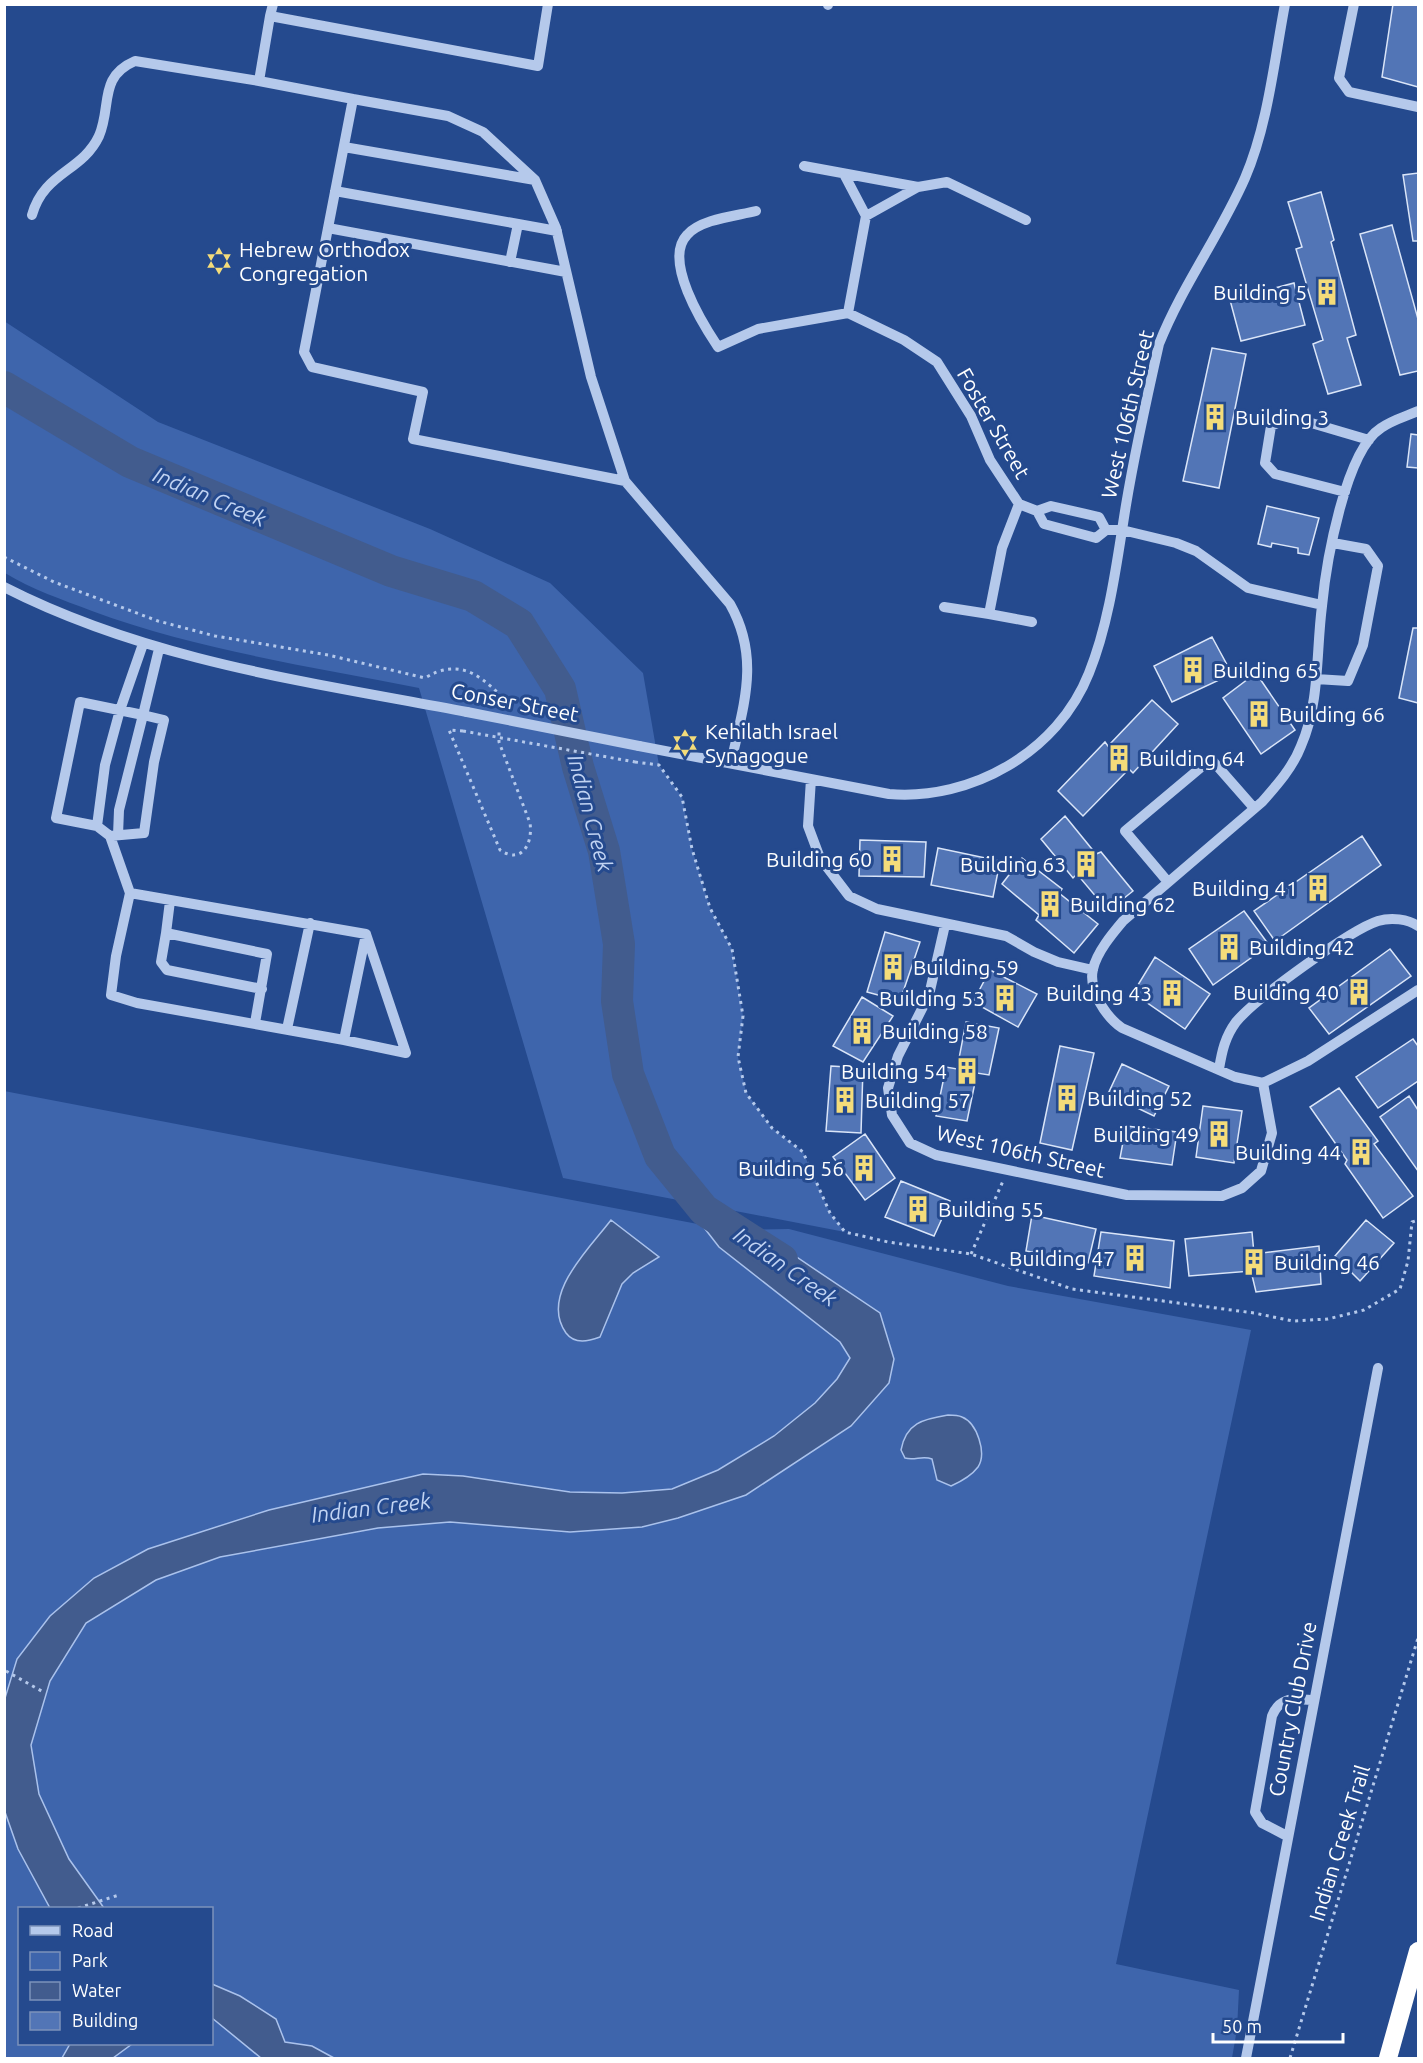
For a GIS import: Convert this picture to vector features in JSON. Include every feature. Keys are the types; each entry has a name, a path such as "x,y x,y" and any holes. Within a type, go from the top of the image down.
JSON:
{"highway":[{"path":"1388,2058 1419,1951"}],"street":[{"path":"259,81 273,4"},
{"path":"270,16 538,66 548,4"},
{"name":"West 106th Street","path":"1023,756 1056,726 1076,699 1089,675 1102,632 1159,344 1172,312 1248,169 1256,147 1285,4"},
{"path":"1354,4 1339,78 1349,92 1419,107"},
{"path":"32,215 37,198 53,179 88,154 100,135 113,76 122,67 135,62 259,81 448,116 483,132 535,180 557,231 591,377 625,481 729,604 740,622 746,648 749,680 731,763"},
{"path":"353,99 303,352 312,367 423,392 412,439 625,481"},
{"path":"344,147 535,180"},
{"path":"804,166 846,176 918,188"},
{"path":"756,210 688,233 678,248 678,264 702,323 717,347 758,329 848,313 866,216 846,176"},
{"path":"866,216 918,188 946,182 1026,220"},
{"path":"335,191 557,231"},
{"path":"510,262 518,224"},
{"path":"328,228 566,272"},
{"name":"Foster Street","path":"848,313 904,340 937,362 971,416 990,460 1019,504 1037,511 1044,524 1096,538 1106,530 1122,530 1176,543 1196,551 1248,588 1322,605"},
{"path":"1418,991 1308,1061 1263,1083 1250,1082 1150,1042 1108,1019 1098,999 1093,969 1108,940 1122,921 1254,808 1281,781 1301,747 1310,718 1322,605 1333,543 1353,469 1369,440 1380,428 1419,411"},
{"path":"1345,492 1275,474 1264,464 1271,426 1291,417 1369,440"},
{"path":"989,614 1002,548 1019,504"},
{"name":"Foster Street","path":"1037,511 1051,506 1099,517 1106,530"},
{"path":"1316,678 1348,681 1364,645 1378,566 1366,549 1333,543"},
{"name":"Conser Street","path":"4,587 99,630 159,649 240,669 811,779 914,796 963,786 990,775 1023,756"},
{"path":"944,607 1032,622"},
{"path":"97,826 105,765 120,710 143,644"},
{"path":"159,649 114,835 130,893 116,956 111,995 137,1003 255,1023 406,1053 366,934"},
{"path":"80,702 143,715 164,720 154,762 144,833 114,835 97,826 56,819 80,702"},
{"path":"1168,882 1125,831 1211,759 1254,808"},
{"path":"811,779 808,825 820,858 849,896 877,909 1006,936 1034,952 1059,962 1093,969"},
{"path":"130,893 366,934"},
{"path":"170,901 161,962 167,970 262,989"},
{"path":"1219,1069 1224,1041 1237,1021 1287,980 1332,948 1377,921 1393,919 1419,926"},
{"path":"287,1029 310,924"},
{"name":"West 106th Street","path":"945,925 929,995 898,1056 888,1088 892,1115 910,1143 936,1155 1126,1195 1222,1196 1242,1188 1261,1171 1272,1132 1263,1083"},
{"path":"166,933 267,954 255,1023"},
{"path":"344,1040 366,934"},
{"name":"Country Club Drive","path":"1246,2058 1378,1368"},
{"path":"1287,1836 1262,1823 1255,1812 1272,1716 1276,1706 1286,1699 1313,1700"}],"path":[{"path":"448,730 659,765"},
{"path":"971,1254 1007,1171"},
{"name":"Indian Creek Trail","path":"1290,2058 1419,1638"},
{"path":"6,1671 45,1693"},
{"path":"81,1907 119,1895"}],"green space":[{"path":"4,321 158,422 430,529 550,583 643,673 659,765 682,797 692,849 710,908 732,949 743,1016 738,1057 746,1092 772,1128 803,1152 830,1213 845,1232 563,1178 419,688 213,647 132,625 70,603 5,573"},
{"path":"4,1091 729,1230 789,1229 1008,1286 1251,1330 1116,1964 1239,1990 1237,2029 1232,2058 5,2058"}],"water":[{"path":"611,1220 659,1257 633,1273 622,1284 600,1337 578,1341 566,1333 559,1318 559,1303 563,1288 580,1258"},
{"path":"702,1225 729,1230 798,1258 880,1313 894,1359 889,1383 851,1426 746,1495 678,1518 642,1527 570,1532 450,1522 378,1528 220,1557 156,1580 86,1623 50,1681 31,1745 39,1794 69,1859 103,1907 49,1907 18,1849 5,1812 5,1698 17,1659 50,1616 94,1578 148,1549 269,1510 423,1474 463,1476 570,1492 622,1493 672,1489 718,1470 774,1436 815,1403 837,1379 850,1358 840,1342 719,1247"},
{"path":"957,1415 967,1420 976,1432 981,1447 981,1461 978,1467 966,1478 951,1486 937,1480 932,1459 905,1458 901,1450 903,1441 911,1428 931,1418"},
{"path":"213,1984 240,1996 276,2019 285,2042 312,2046 334,2058 261,2058 213,2019"},
{"path":"69,2045 131,2045 113,2058 62,2058"}],"building":[{"path":"1393,4 1418,4 1418,87 1382,77"},
{"path":"1418,173 1418,241 1413,241 1403,175"},
{"name":"Building 5","path":"1321,192 1334,240 1331,242 1356,335 1347,338 1361,385 1328,394 1313,344 1323,340 1296,249 1302,247 1288,202"},
{"path":"1392,225 1418,319 1418,371 1400,375 1360,234"},
{"path":"1294,283 1305,325 1241,341 1230,300"},
{"name":"Building 3","path":"1212,348 1246,354 1219,488 1183,481"},
{"path":"1411,434 1418,435 1418,468 1407,467"},
{"path":"1267,506 1319,518 1309,555 1298,553 1298,548 1272,543 1271,547 1258,544"},
{"path":"1413,628 1418,628 1418,703 1399,698"},
{"name":"Building 65","path":"1212,637 1232,674 1172,702 1154,666"},
{"name":"Building 66","path":"1256,673 1295,730 1261,754 1223,698"},
{"name":"Building 64","path":"1152,700 1178,724 1133,773 1129,769 1083,816 1058,791 1105,742 1108,746"},
{"name":"Building 63","path":"1065,816 1096,854 1101,852 1133,891 1108,911 1077,874 1073,878 1041,839"},
{"name":"Building 41","path":"1362,836 1381,865 1275,941 1254,911"},
{"name":"Building 60","path":"860,840 926,842 924,877 859,876"},
{"path":"938,848 1000,861 993,897 931,885"},
{"name":"Building 62","path":"1022,858 1062,889 1059,893 1098,924 1074,953 1036,920 1039,915 1002,884"},
{"name":"Building 42","path":"1244,911 1269,945 1213,985 1189,949"},
{"name":"Building 59","path":"885,932 920,942 900,1001 867,992"},
{"name":"Building 40","path":"1390,949 1411,976 1329,1034 1309,1008"},
{"name":"Building 43","path":"1155,957 1210,994 1185,1029 1133,993"},
{"name":"Building 53","path":"990,970 1037,994 1018,1027 973,1002"},
{"name":"Building 58","path":"862,997 893,1016 863,1062 833,1046"},
{"name":"Building 54","path":"966,1022 999,1028 989,1075 977,1073 967,1121 936,1116 946,1067 957,1069"},
{"path":"1413,1039 1418,1046 1418,1081 1378,1108 1356,1077"},
{"name":"Building 52","path":"1060,1046 1094,1053 1072,1150 1040,1143"},
{"path":"1122,1064 1169,1086 1154,1116 1108,1094"},
{"name":"Building 57","path":"831,1066 863,1068 861,1133 826,1131"},
{"name":"Building 44","path":"1339,1088 1378,1141 1374,1144 1413,1196 1383,1218 1345,1164 1347,1160 1310,1107"},
{"path":"1409,1096 1418,1110 1418,1171 1380,1117"},
{"name":"Building 49","path":"1203,1106 1242,1111 1234,1163 1196,1157"},
{"path":"1126,1126 1177,1132 1172,1165 1120,1158"},
{"name":"Building 56","path":"865,1134 895,1178 865,1200 833,1157"},
{"name":"Building 55","path":"901,1181 950,1201 934,1236 885,1217"},
{"path":"1032,1215 1096,1229 1088,1263 1026,1251"},
{"path":"1366,1220 1394,1243 1360,1281 1335,1256"},
{"name":"Building 47","path":"1101,1232 1174,1241 1170,1288 1094,1276"},
{"name":"Building 46","path":"1252,1232 1254,1254 1319,1246 1321,1284 1256,1292 1251,1271 1189,1276 1185,1239"}],"waterway":[{"name":"Indian Creek","path":"4,387 130,462 391,571 473,596 519,624 560,689 578,767 604,851 619,944 617,1001 628,1074 660,1156 704,1210 782,1260"}],"place":[{"name":"Hebrew Orthodox Congregation","path":"219,261"},
{"name":"Building 5","path":"1327,292"},
{"name":"Building 3","path":"1215,417"},
{"name":"Building 65","path":"1193,670"},
{"name":"Building 66","path":"1259,714"},
{"name":"Kehilath Israel Synagogue","path":"685,743"},
{"name":"Building 64","path":"1119,758"},
{"name":"Building 60","path":"892,859"},
{"name":"Building 63","path":"1086,864"},
{"name":"Building 41","path":"1318,888"},
{"name":"Building 62","path":"1050,904"},
{"name":"Building 42","path":"1229,947"},
{"name":"Building 59","path":"893,967"},
{"name":"Building 40","path":"1359,992"},
{"name":"Building 43","path":"1172,993"},
{"name":"Building 53","path":"1005,998"},
{"name":"Building 58","path":"862,1031"},
{"name":"Building 54","path":"967,1071"},
{"name":"Building 52","path":"1067,1098"},
{"name":"Building 57","path":"845,1100"},
{"name":"Building 49","path":"1219,1134"},
{"name":"Building 44","path":"1361,1152"},
{"name":"Building 56","path":"864,1168"},
{"name":"Building 55","path":"918,1209"},
{"name":"Building 47","path":"1135,1258"},
{"name":"Building 46","path":"1254,1262"}]}
